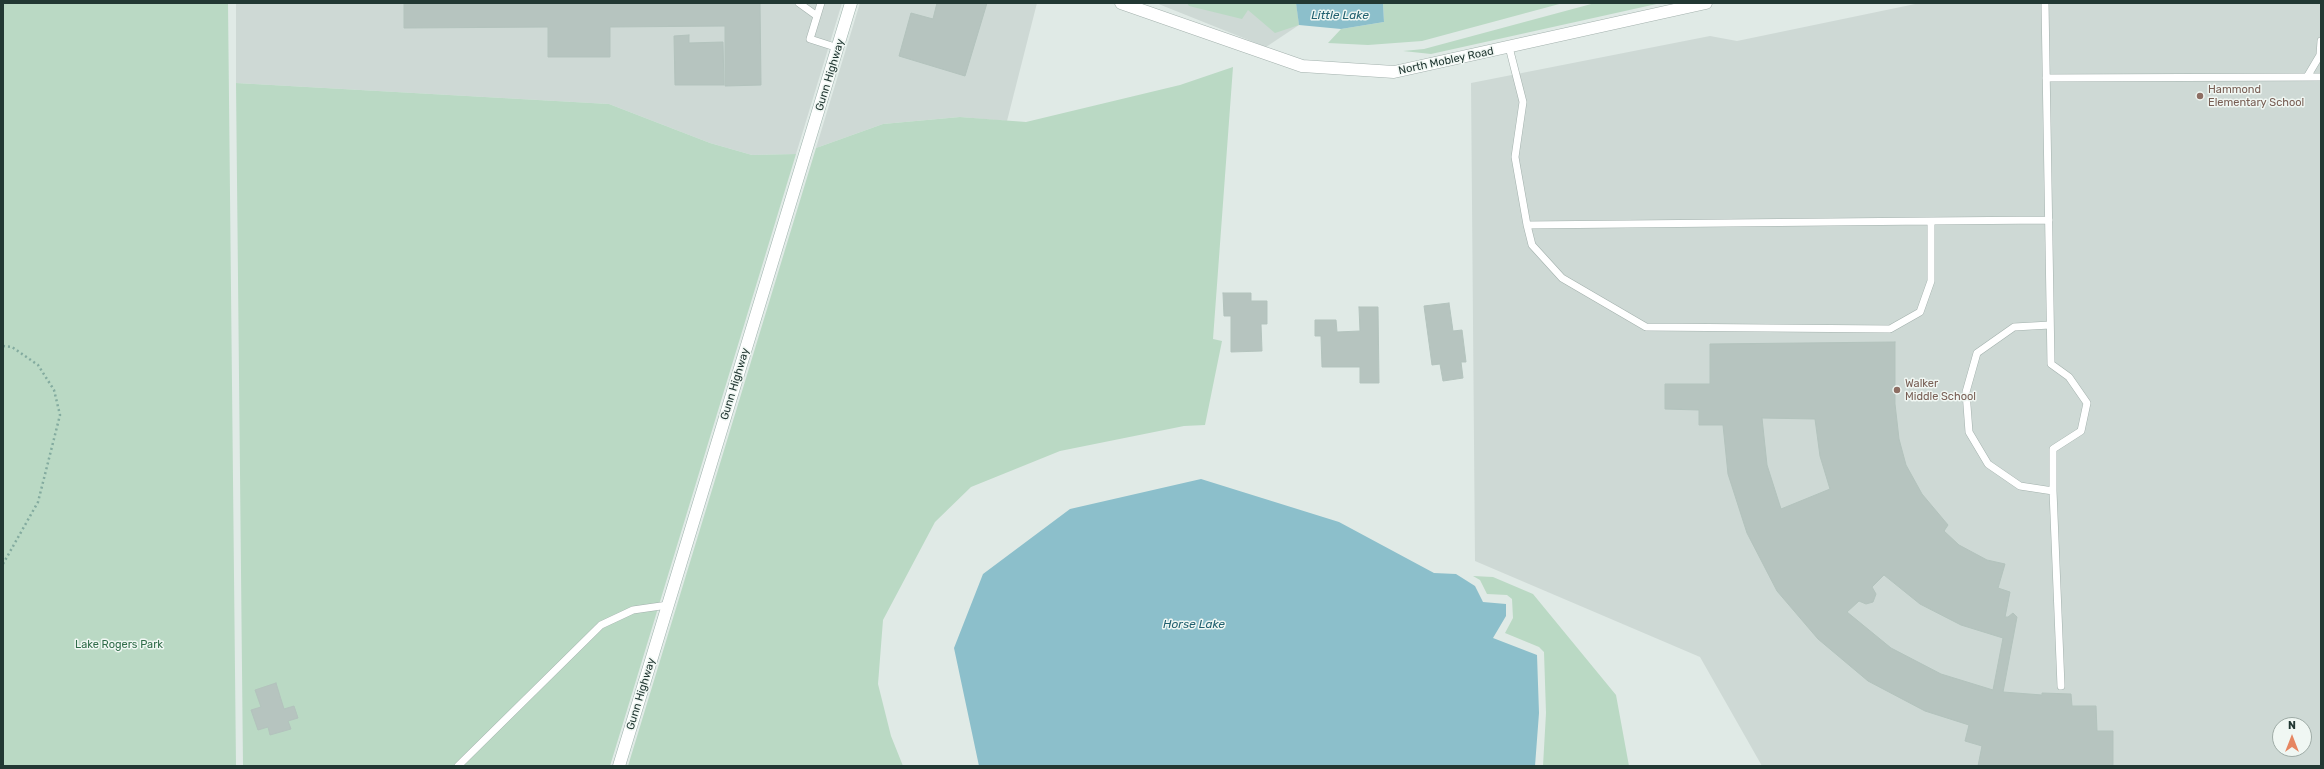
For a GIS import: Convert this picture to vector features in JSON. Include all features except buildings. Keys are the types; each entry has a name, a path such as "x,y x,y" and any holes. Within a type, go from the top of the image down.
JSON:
{"main road":[{"name":"Gunn Highway","path":"619,766 851,3"},
{"name":"North Mobley Road","path":"1121,3 1302,66 1394,72 1706,3"}],"lane":[{"path":"799,3 817,16"},
{"path":"821,3 810,38 838,48"},
{"path":"2045,3 2051,364 2069,376 2087,403 2081,431 2053,449 2053,491 2061,686"},
{"path":"2308,77 2320,55 2321,41"},
{"path":"1509,47 1523,102 1515,157 1532,245 1562,278 1646,327 1890,329 1920,312 1931,281 1931,221"},
{"path":"2046,78 2321,77"},
{"path":"1527,225 2049,220"},
{"path":"2050,325 2014,327 1977,353 1966,392 1968,432 1988,464 2020,486 2053,491"},
{"path":"458,766 601,625 633,610 668,605"}],"path":[{"path":"3,346 12,347 38,365 54,390 60,415 38,502 3,564"}],"shaded area":[{"path":"236,3 842,3 796,154 752,155 710,143 609,104 236,83"},
{"path":"860,3 1037,3 1007,121 960,117 883,124 816,148"},
{"path":"1156,3 1296,3 1299,25 1266,47"},
{"name":"Walker Middle School","path":"1920,3 2321,3 2321,766 1762,766 1700,657 1475,561 1471,83 1710,36 1737,41"}],"green space":[{"name":"Lake Rogers Park","path":"3,3 228,3 236,766 3,766"},
{"path":"1187,3 1296,3 1299,25 1275,33 1248,10 1242,19 1189,6"},
{"path":"1383,3 1563,3 1422,41 1368,45 1328,43 1341,29 1384,22"},
{"path":"1595,3 1661,3 1431,54 1403,51 1424,49"},
{"path":"1233,67 1213,339 1222,341 1205,425 1184,426 1060,451 971,487 935,522 883,620 878,684 891,736 903,766 628,766 816,148 883,124 960,117 1026,122 1180,85"},
{"path":"236,83 609,104 710,143 752,155 796,154 610,766 243,766"},
{"path":"1473,576 1493,577 1533,594 1616,695 1629,766 1543,766 1546,713 1544,652 1539,647 1505,633 1513,618 1512,599 1507,595 1487,594 1480,580"}],"water":[{"name":"Little Lake","path":"1296,3 1383,3 1384,22 1341,29 1299,25"},
{"name":"Horse Lake","path":"1201,479 1339,522 1434,573 1456,574 1475,586 1483,602 1506,604 1506,616 1493,638 1537,655 1539,713 1535,766 979,766 954,648 983,574 1070,509"}],"place":[{"name":"Hammond Elementary School","path":"2200,96"},
{"name":"Walker Middle School","path":"1897,390"}]}
